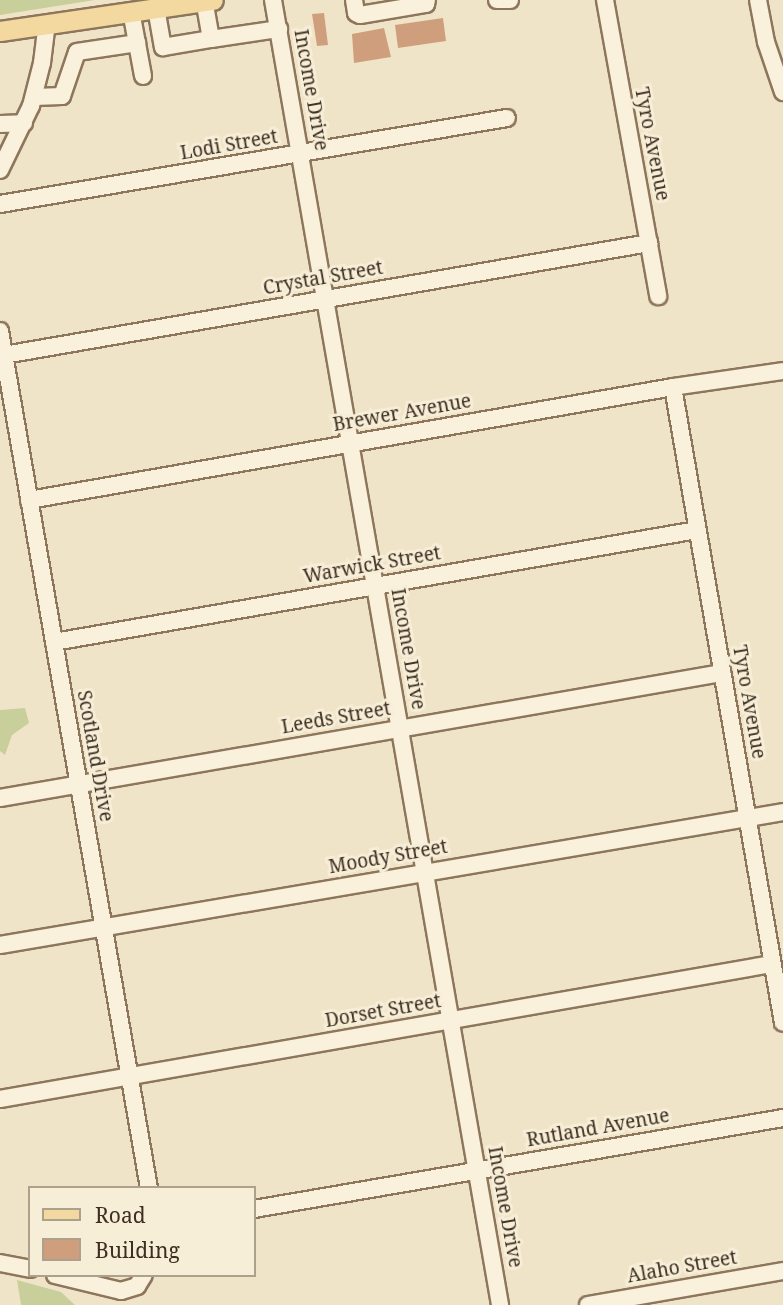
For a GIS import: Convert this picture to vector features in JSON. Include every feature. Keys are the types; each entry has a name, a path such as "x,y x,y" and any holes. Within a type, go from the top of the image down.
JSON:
{"main road":[{"path":"0,31 208,1"}],"street":[{"name":"Income Drive","path":"273,0 500,1305"},
{"path":"354,0 356,13 360,15 426,4 427,0"},
{"path":"497,0 510,0"},
{"name":"Tyro Avenue","path":"605,0 658,296"},
{"path":"758,0 766,42 783,92"},
{"path":"208,1 211,38"},
{"path":"156,8 163,47 279,29"},
{"path":"131,12 143,76"},
{"path":"0,170 34,97 47,24"},
{"path":"34,97 62,96 77,52 136,43"},
{"name":"Lodi Street","path":"0,204 507,118"},
{"path":"0,124 24,122"},
{"name":"Crystal Street","path":"4,355 649,243"},
{"name":"Scotland Drive","path":"0,331 149,1186"},
{"name":"Brewer Avenue","path":"29,500 673,387 783,371"},
{"name":"Tyro Avenue","path":"673,387 783,1023"},
{"name":"Warwick Street","path":"54,642 697,530"},
{"name":"Leeds Street","path":"0,798 722,673"},
{"name":"Moody Street","path":"0,945 783,812"},
{"name":"Dorset Street","path":"0,1099 772,964"},
{"name":"Rutland Avenue","path":"256,1209 783,1118"},
{"path":"0,1263 28,1269"},
{"name":"Alaho Street","path":"588,1305 783,1271"},
{"path":"63,1277 121,1291 137,1286 143,1277"}],"green space":[{"path":"0,0 95,0 0,15"},
{"path":"25,708 29,723 12,735 5,755 0,751 0,710"},
{"path":"17,1280 61,1292 75,1305 21,1305"}],"building":[{"path":"324,13 328,45 317,46 312,14"},
{"path":"443,18 446,41 398,48 395,25"},
{"path":"384,28 391,57 354,63 352,34"}]}
